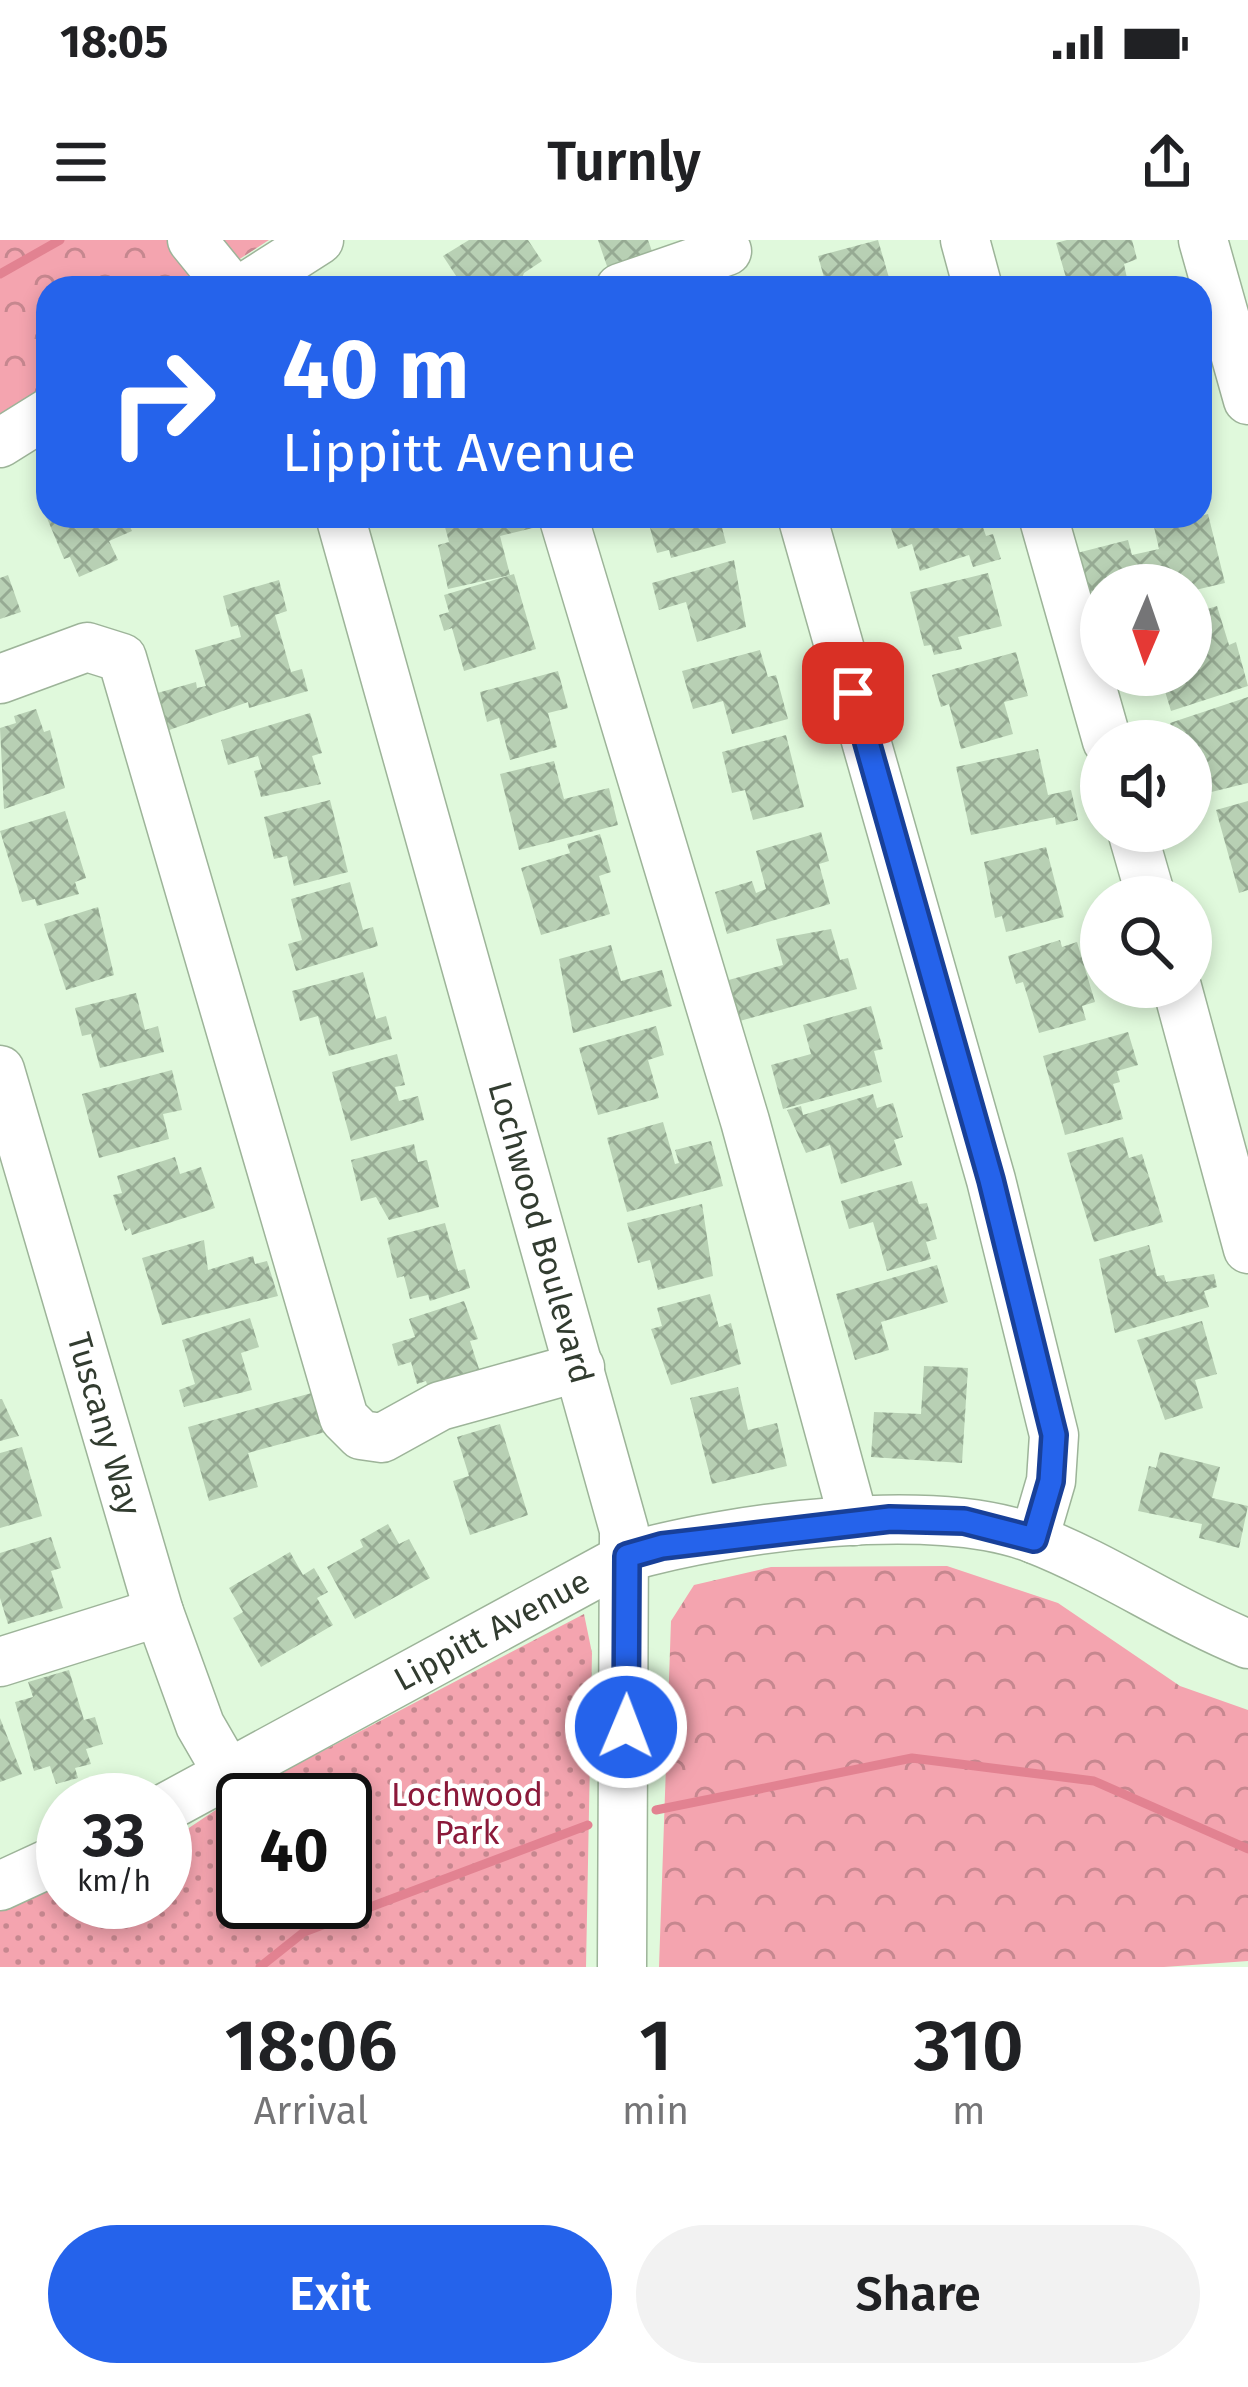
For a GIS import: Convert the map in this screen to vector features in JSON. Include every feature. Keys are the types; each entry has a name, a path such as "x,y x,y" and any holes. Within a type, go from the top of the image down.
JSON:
{"street":[{"path":"192,240 222,276"},
{"path":"263,276 319,240"},
{"path":"965,240 975,276"},
{"path":"1203,240 1248,400"},
{"path":"667,276 729,260"},
{"path":"0,443 36,420"},
{"name":"Lochwood Boulevard","path":"343,528 619,1505 627,1556 622,1967"},
{"path":"567,528 745,1120 854,1521"},
{"path":"805,528 991,1180 1054,1435 1051,1481 1034,1539"},
{"path":"1045,528 1101,720"},
{"path":"0,679 87,647 122,658 344,1418 361,1435 382,1438 440,1406 580,1367"},
{"path":"1183,1008 1248,1249"},
{"name":"Tuscany Way","path":"0,1070 159,1612 200,1725 226,1770"},
{"name":"Lippitt Avenue","path":"192,1791 627,1556 662,1546 854,1521 964,1521 1034,1539 1190,1621 1248,1644"},
{"path":"0,1662 159,1612"},
{"path":"0,1886 36,1869"}],"green space":[{"path":"0,240 269,240 214,276 36,276 36,392 0,415"},
{"path":"947,1566 1058,1603 1180,1686 1248,1710 1248,1961 1164,1967 659,1967 671,1621 694,1585 771,1567"},
{"name":"Lochwood Park","path":"584,1614 592,1653 586,1967 0,1967 0,1908 36,1894 36,1929 192,1929 192,1826 216,1810 216,1929 372,1929 372,1773 281,1773"}],"building":[{"path":"469,240 528,240 542,261 523,276 456,276 443,256"},
{"path":"598,240 648,240 653,254 608,269"},
{"path":"878,240 888,276 824,276 818,256"},
{"path":"1132,240 1137,259 1124,264 1126,276 1066,276 1056,243"},
{"path":"51,528 132,531 109,541 118,560 79,577 70,557 64,559"},
{"path":"445,528 533,528 500,536 510,575 448,589 438,545 449,542"},
{"path":"650,528 722,528 726,543 671,558 669,550 657,553"},
{"path":"891,528 983,528 986,536 993,534 1001,559 973,567 969,555 920,571 912,544 898,549"},
{"path":"1154,528 1211,528 1225,583 1212,586 1212,564 1080,564 1077,553 1128,540 1132,555 1159,549"},
{"path":"734,560 746,627 697,642 686,602 659,610 652,583"},
{"path":"988,573 1002,626 958,637 962,649 934,655 931,645 924,646 910,592"},
{"path":"514,574 536,649 464,671 452,628 444,631 439,615 449,612 444,595"},
{"path":"8,575 21,612 0,619 0,578"},
{"path":"279,580 287,611 275,615 291,672 302,669 308,691 249,708 248,702 158,734 147,696 196,682 197,688 206,686 195,650 241,637 238,625 231,627 223,596"},
{"path":"1217,606 1229,645 1236,642 1248,686 1171,711 1166,696 1212,696 1212,608"},
{"path":"760,650 768,677 776,675 788,719 732,734 723,701 693,709 682,671"},
{"path":"1016,652 1028,696 1004,702 1013,734 961,749 949,704 941,707 932,675"},
{"path":"558,671 568,708 548,713 557,747 510,760 499,718 487,722 480,692"},
{"path":"1248,697 1248,783 1212,792 1212,720 1179,720"},
{"path":"36,709 44,732 50,730 65,788 4,809 0,728 16,723 14,716"},
{"path":"310,713 322,753 312,756 321,784 261,797 254,771 262,769 258,756 228,765 221,740"},
{"path":"786,735 804,807 753,820 745,790 732,793 722,752"},
{"path":"1038,749 1048,795 1071,790 1078,820 1056,825 1055,817 971,835 956,767"},
{"path":"554,761 564,799 609,788 618,825 519,850 500,774"},
{"path":"330,800 348,872 294,886 287,856 274,859 264,817"},
{"path":"1248,801 1248,890 1239,893 1216,810"},
{"path":"65,811 86,878 75,882 79,894 37,906 35,899 22,902 0,831"},
{"path":"821,832 829,861 819,864 830,904 727,934 715,892 752,881 756,893 766,889 756,851"},
{"path":"600,834 611,872 599,876 610,914 541,935 521,868 570,853 567,844"},
{"path":"1046,847 1064,917 1006,932 1002,916 995,918 984,862"},
{"path":"350,882 363,930 373,927 378,946 296,971 288,944 302,940 291,899"},
{"path":"98,907 114,975 66,990 44,924"},
{"path":"831,929 840,960 848,958 857,989 736,1022 725,981 783,965 776,939"},
{"path":"1060,940 1062,947 1077,942 1080,1008 1086,1020 1039,1033 1023,982 1016,984 1008,956"},
{"path":"611,945 621,981 662,970 672,1006 573,1033 559,959"},
{"path":"363,972 376,1019 386,1016 392,1039 329,1056 318,1016 300,1021 292,991"},
{"path":"136,993 145,1030 158,1026 164,1052 100,1068 91,1034 82,1036 75,1008"},
{"path":"871,1006 883,1049 874,1051 882,1082 783,1109 771,1065 811,1054 803,1025"},
{"path":"656,1026 664,1055 648,1060 659,1098 598,1115 579,1048"},
{"path":"1128,1032 1138,1065 1117,1071 1120,1082 1113,1084 1123,1119 1065,1135 1043,1056"},
{"path":"397,1054 405,1085 395,1087 399,1101 418,1096 424,1120 351,1141 332,1072"},
{"path":"172,1070 182,1110 163,1114 169,1139 99,1158 82,1094"},
{"path":"873,1094 877,1108 893,1103 903,1137 894,1140 902,1165 841,1184 830,1145 806,1153 787,1110 801,1106 803,1115"},
{"path":"663,1122 675,1164 679,1163 675,1150 711,1141 723,1186 627,1212 607,1138"},
{"path":"1123,1137 1129,1158 1142,1154 1163,1222 1094,1242 1067,1153"},
{"path":"414,1144 418,1162 427,1160 439,1207 389,1220 376,1197 361,1201 351,1160"},
{"path":"175,1157 180,1174 201,1167 215,1208 132,1235 130,1228 125,1231 113,1195 122,1193 117,1176"},
{"path":"912,1181 919,1204 927,1203 937,1239 926,1242 931,1259 887,1271 873,1222 849,1229 841,1201"},
{"path":"702,1204 713,1276 658,1290 650,1260 638,1263 627,1223"},
{"path":"445,1223 458,1271 465,1269 470,1288 430,1301 428,1295 410,1299 404,1276 397,1278 387,1238"},
{"path":"204,1240 208,1270 253,1256 255,1264 267,1261 278,1296 162,1325 142,1258"},
{"path":"1149,1245 1157,1276 1164,1275 1166,1282 1214,1274 1217,1287 1204,1291 1209,1307 1115,1333 1099,1259"},
{"path":"937,1265 948,1302 881,1322 889,1350 855,1360 836,1294"},
{"path":"710,1294 719,1327 731,1323 741,1364 671,1385 651,1329 662,1326 657,1308"},
{"path":"464,1301 478,1339 470,1341 480,1372 428,1388 426,1381 417,1384 411,1362 398,1366 392,1344 415,1337 409,1319"},
{"path":"250,1318 259,1347 241,1353 252,1390 184,1407 179,1390 195,1384 182,1340"},
{"path":"1202,1321 1217,1374 1195,1380 1203,1408 1165,1420 1137,1340"},
{"path":"924,1366 968,1368 962,1463 871,1457 874,1412 921,1414"},
{"path":"738,1387 748,1430 777,1423 787,1466 712,1484 690,1398"},
{"path":"319,1391 329,1431 248,1453 258,1487 209,1501 188,1427"},
{"path":"0,1399 19,1436 0,1441"},
{"path":"500,1424 528,1515 470,1535 453,1481 469,1476 457,1437"},
{"path":"22,1447 42,1516 0,1528 0,1453"},
{"path":"1160,1452 1220,1467 1212,1498 1248,1506 1239,1548 1199,1538 1202,1524 1138,1511 1149,1466 1156,1468"},
{"path":"388,1524 399,1544 409,1539 430,1578 355,1619 327,1567 363,1547 360,1540"},
{"path":"51,1537 61,1568 51,1571 63,1608 8,1624 0,1598 0,1553"},
{"path":"290,1552 303,1575 314,1568 328,1592 317,1598 333,1625 261,1667 233,1618 243,1612 229,1588"},
{"path":"69,1670 84,1720 95,1717 103,1744 86,1749 91,1764 75,1768 76,1773 52,1773 50,1766 34,1771 15,1702 33,1697 28,1682"},
{"path":"0,1718 22,1774 0,1782"}],"waterway":[{"path":"0,274 60,240"},
{"path":"656,1810 912,1758 1094,1781 1248,1849"},
{"path":"260,1967 304,1932 588,1825"}],"route":[{"path":"626,1727 627,1556 662,1546 890,1519 964,1521 1034,1539 1051,1481 1054,1435 991,1180 853,693"}]}
